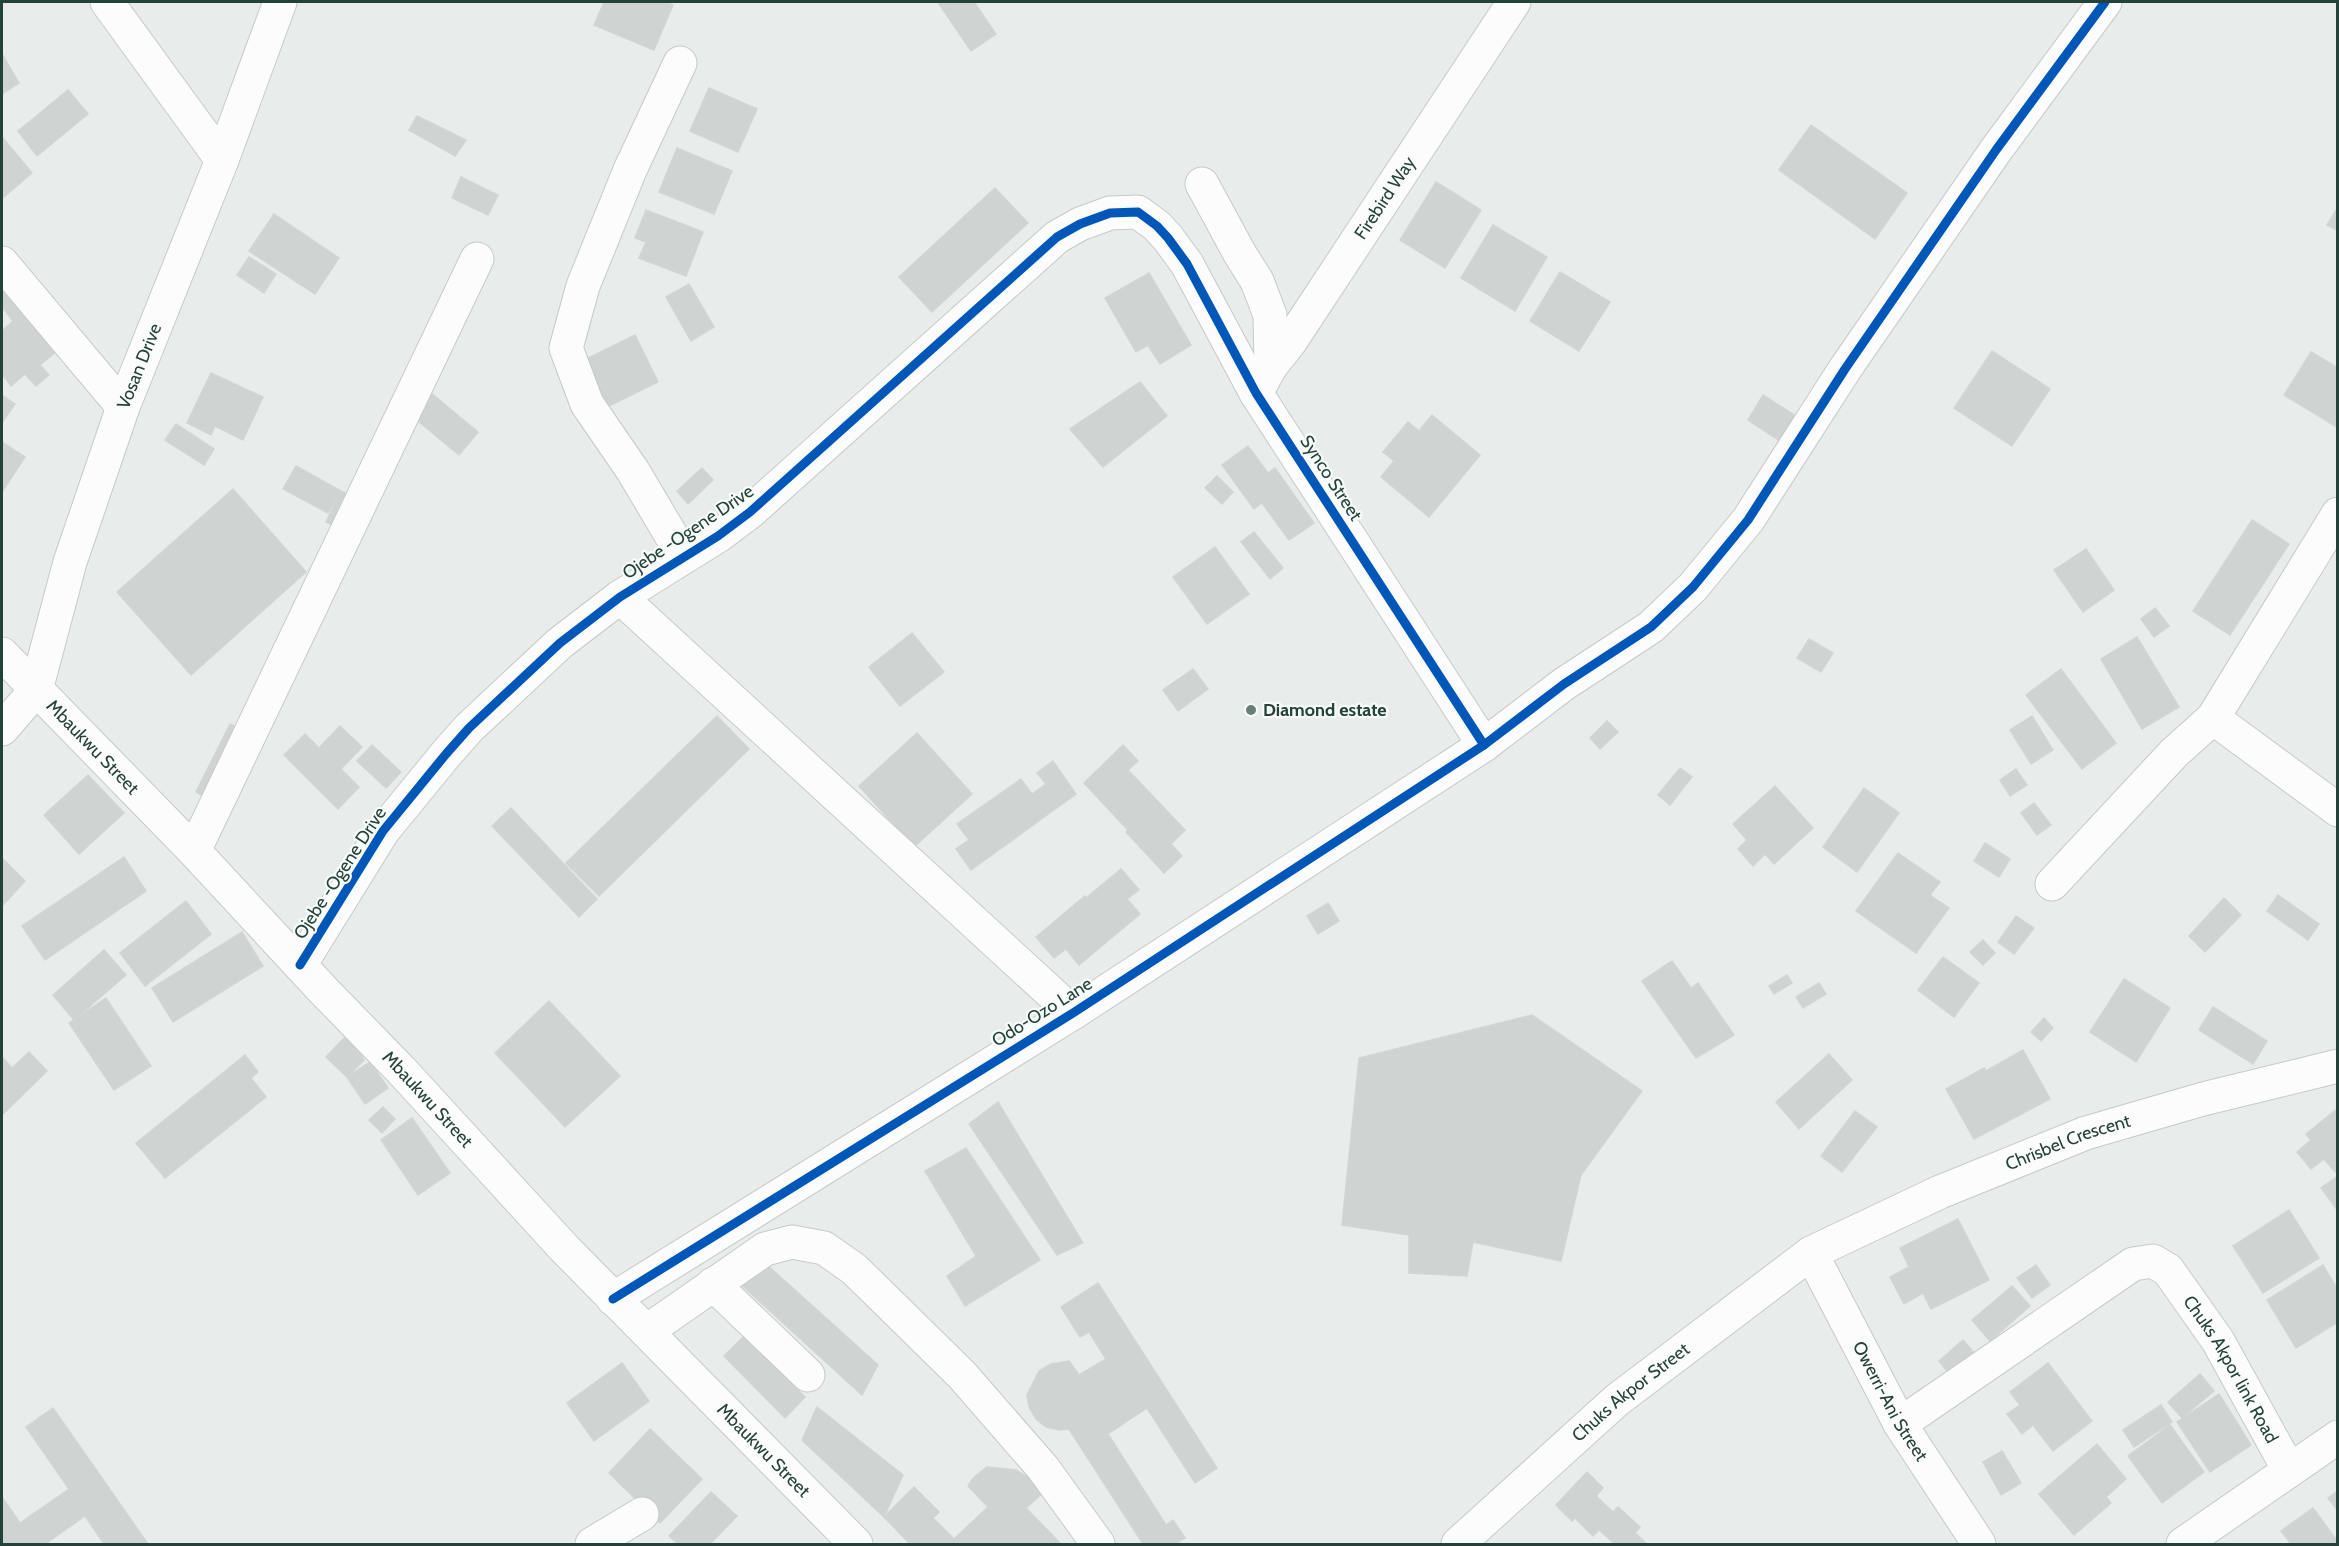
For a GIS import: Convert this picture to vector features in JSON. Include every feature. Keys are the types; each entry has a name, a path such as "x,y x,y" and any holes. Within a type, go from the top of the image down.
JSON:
{"street":[{"path":"107,2 222,160"},
{"name":"Vosan Drive","path":"2,729 36,690 70,562 123,407 222,160 280,2"},
{"name":"Firebird Way","path":"1263,379 1290,342 1514,2"},
{"name":"Odo-Ozo Lane","path":"613,1299 1073,1013 1484,745 1564,684 1651,627 1693,587 1748,519 1858,350 1996,150 2105,2"},
{"path":"680,63 630,170 587,276 566,348 587,404 633,471 684,557"},
{"path":"1202,184 1257,281 1269,315 1263,379"},
{"name":"Ojebe -Ogene Drive","path":"300,965 383,831 469,728 560,643 620,597 726,530 777,489 1057,237 1080,224 1110,213 1137,212 1157,226"},
{"name":"Synco Street","path":"1157,226 1187,264 1263,379 1484,745"},
{"path":"194,851 477,259"},
{"path":"2,263 123,407"},
{"path":"2052,884 2174,753 2214,718 2337,514"},
{"path":"620,597 1073,1013"},
{"name":"Mbaukwu Street","path":"2,654 194,851 401,1070 564,1248 856,1545"},
{"path":"2214,718 2337,810"},
{"name":"Chrisbel Crescent","path":"1811,1252 1940,1192 2086,1133 2203,1099 2337,1066"},
{"path":"647,1331 765,1249 792,1242 824,1248 854,1269 962,1375 1043,1468 1098,1545"},
{"name":"Owerri-Ani Street","path":"1811,1252 1900,1424 1979,1545"},
{"name":"Chuks Akpor Street","path":"1458,1545 1617,1400 1811,1252"},
{"name":"Chuks Akpor link Road","path":"1900,1424 2133,1264 2152,1261 2169,1269 2218,1341 2289,1470"},
{"path":"713,1284 808,1375"},
{"path":"2183,1545 2337,1437"},
{"path":"592,1545 642,1514"}],"building":[{"path":"604,2 665,2 673,5 654,50 594,25"},
{"path":"942,2 974,2 996,34 971,51 939,4"},
{"path":"2,54 19,83 2,94"},
{"path":"709,88 757,109 738,152 690,131"},
{"path":"68,90 88,114 37,156 18,131"},
{"path":"417,116 466,140 455,156 409,130"},
{"path":"1811,125 1907,193 1875,239 1779,170"},
{"path":"3,138 32,173 4,197 2,194"},
{"path":"677,148 732,171 714,214 659,192"},
{"path":"461,177 498,195 488,215 452,198"},
{"path":"1436,182 1481,210 1445,268 1400,240"},
{"path":"995,188 1028,223 932,312 899,277"},
{"path":"2338,207 2338,231 2327,225"},
{"path":"646,210 703,232 686,276 639,258 646,242 635,238"},
{"path":"274,214 339,258 315,294 249,251"},
{"path":"1493,225 1547,257 1515,311 1461,278"},
{"path":"249,257 276,274 264,293 237,275"},
{"path":"1560,272 1610,302 1579,351 1530,321"},
{"path":"1149,273 1191,345 1160,364 1148,345 1136,352 1105,298"},
{"path":"689,284 714,327 691,341 666,297"},
{"path":"2,286 63,346 40,365 49,375 36,386 25,374 11,386 2,374 2,331 13,321 2,307"},
{"path":"635,335 658,382 607,407 584,360"},
{"path":"1992,351 2050,389 2012,446 1954,408"},
{"path":"2311,352 2338,368 2338,428 2284,395"},
{"path":"211,373 263,397 243,440 215,426 211,435 187,423"},
{"path":"1140,382 1167,416 1103,467 1070,429"},
{"path":"431,393 478,432 459,455 412,416"},
{"path":"2,395 15,404 2,423"},
{"path":"1763,395 1796,416 1780,441 1748,420"},
{"path":"1432,415 1480,455 1429,517 1381,477 1394,461 1383,452 1408,422 1419,431"},
{"path":"176,424 214,449 204,465 165,440"},
{"path":"2,442 25,457 2,492"},
{"path":"1248,446 1268,473 1275,468 1314,523 1289,540 1262,503 1254,509 1222,465"},
{"path":"296,466 341,491 328,513 283,489"},
{"path":"702,468 713,480 688,504 677,491"},
{"path":"1217,476 1233,492 1222,504 1205,488"},
{"path":"233,489 306,572 191,675 117,592"},
{"path":"341,491 355,498 340,529 326,522"},
{"path":"2252,520 2289,544 2230,635 2193,611"},
{"path":"1254,532 1283,568 1270,579 1241,542"},
{"path":"1215,547 1249,594 1207,624 1173,577"},
{"path":"2086,549 2114,590 2083,612 2054,570"},
{"path":"2155,608 2169,626 2154,637 2141,619"},
{"path":"912,633 944,672 900,706 869,667"},
{"path":"2137,637 2179,707 2142,729 2101,659"},
{"path":"1809,639 1833,653 1821,672 1797,658"},
{"path":"1193,669 1208,689 1178,711 1163,690"},
{"path":"2061,669 2116,743 2082,769 2026,695"},
{"path":"717,716 749,749 599,896 566,863"},
{"path":"2032,716 2053,750 2031,764 2010,730"},
{"path":"1607,721 1618,732 1600,749 1590,738"},
{"path":"230,724 245,732 210,800 196,792"},
{"path":"340,726 362,747 341,769 359,787 338,809 284,755 305,734 319,748"},
{"path":"917,733 972,794 914,847 859,786"},
{"path":"372,745 401,772 386,788 357,761"},
{"path":"1123,745 1138,761 1128,770 1185,830 1171,844 1182,856 1164,873 1084,783"},
{"path":"1053,761 1076,794 971,870 956,849 969,840 957,824 1021,779 1032,794 1046,784 1037,773"},
{"path":"1680,768 1692,777 1670,805 1658,795"},
{"path":"2016,769 2027,785 2010,796 2000,780"},
{"path":"88,775 124,813 79,854 44,815"},
{"path":"1775,786 1813,828 1774,864 1765,854 1753,866 1738,849 1747,840 1733,824"},
{"path":"1864,788 1899,813 1857,872 1823,847"},
{"path":"2034,803 2051,825 2037,835 2021,813"},
{"path":"511,808 597,899 579,917 492,826"},
{"path":"1985,843 2010,859 1999,877 1974,861"},
{"path":"1898,853 1940,882 1930,895 1949,908 1916,953 1856,911"},
{"path":"124,857 146,891 45,960 22,926"},
{"path":"2,858 25,881 2,906"},
{"path":"1121,869 1139,890 1127,899 1140,914 1079,965 1066,949 1054,958 1036,937"},
{"path":"2278,895 2319,924 2308,940 2267,911"},
{"path":"2224,898 2241,915 2205,952 2189,936"},
{"path":"186,901 211,934 145,986 120,953"},
{"path":"1328,903 1339,921 1318,934 1307,916"},
{"path":"2016,916 2034,928 2014,954 1998,942"},
{"path":"242,932 263,966 173,1022 152,988"},
{"path":"1983,940 1995,953 1983,965 1970,952"},
{"path":"104,950 126,975 74,1020 53,995"},
{"path":"1943,957 1979,983 1954,1017 1918,990"},
{"path":"1672,961 1691,988 1698,983 1734,1035 1696,1058 1642,981"},
{"path":"1787,975 1792,983 1774,994 1769,986"},
{"path":"2124,979 2170,1008 2136,1062 2090,1032"},
{"path":"1819,983 1826,994 1803,1008 1796,997"},
{"path":"106,998 151,1066 114,1090 69,1023"},
{"path":"549,1001 620,1076 565,1127 495,1053"},
{"path":"2213,1007 2267,1041 2253,1064 2199,1030"},
{"path":"1532,1015 1642,1091 1581,1175 1561,1261 1473,1242 1467,1276 1409,1273 1409,1235 1342,1225 1359,1058"},
{"path":"2044,1018 2053,1028 2041,1041 2031,1032"},
{"path":"349,1033 364,1060 347,1077 326,1057"},
{"path":"2023,1050 2050,1099 1974,1139 1946,1089 1984,1068 1986,1071"},
{"path":"29,1052 47,1071 2,1115 2,1057 12,1068"},
{"path":"1829,1054 1852,1080 1799,1129 1776,1102"},
{"path":"245,1055 258,1072 251,1078 266,1097 165,1178 136,1143"},
{"path":"370,1062 388,1088 365,1104 347,1077"},
{"path":"998,1102 1083,1243 1057,1255 969,1124"},
{"path":"383,1107 395,1119 382,1133 369,1120"},
{"path":"2338,1108 2338,1170 2335,1172 2324,1159 2311,1169 2297,1152 2311,1140 2306,1134"},
{"path":"1855,1111 1877,1127 1842,1172 1821,1156"},
{"path":"412,1118 450,1173 418,1195 381,1140"},
{"path":"966,1148 1040,1260 965,1306 947,1276 976,1256 925,1171"},
{"path":"2338,1176 2338,1211 2321,1188"},
{"path":"2289,1210 2319,1258 2263,1293 2233,1246"},
{"path":"1958,1219 1989,1280 1931,1309 1923,1293 1904,1304 1890,1277 1909,1267 1900,1248"},
{"path":"765,1263 878,1365 862,1395 736,1280"},
{"path":"2036,1265 2050,1285 2032,1298 2017,1278"},
{"path":"2323,1265 2338,1290 2338,1322 2296,1348 2267,1300"},
{"path":"1098,1283 1217,1468 1195,1483 1147,1408 1108,1434 1166,1525 1173,1520 1185,1538 1175,1544 1143,1544 1069,1429 1059,1430 1046,1427 1036,1419 1029,1407 1027,1395 1039,1371 1051,1364 1069,1361 1079,1375 1106,1359 1089,1332 1080,1337 1061,1307"},
{"path":"2012,1286 2030,1306 1990,1341 1972,1320"},
{"path":"744,1336 805,1397 785,1418 724,1356"},
{"path":"1963,1340 1976,1355 1951,1376 1939,1361"},
{"path":"622,1363 649,1401 594,1441 567,1403"},
{"path":"2048,1363 2092,1421 2053,1451 2033,1425 2022,1434 2007,1414 2020,1405 2010,1392"},
{"path":"2200,1374 2214,1391 2182,1418 2168,1402"},
{"path":"2219,1394 2251,1445 2210,1472 2177,1422"},
{"path":"2161,1405 2172,1422 2134,1447 2123,1430"},
{"path":"817,1407 903,1475 884,1517 802,1440"},
{"path":"53,1408 148,1544 104,1544 85,1516 45,1544 2,1544 2,1497 20,1523 69,1489 26,1427"},
{"path":"2170,1425 2204,1472 2162,1503 2128,1456"},
{"path":"650,1429 702,1479 660,1523 609,1473"},
{"path":"2097,1444 2126,1479 2106,1497 2111,1503 2074,1535 2039,1494"},
{"path":"2002,1451 2021,1483 2001,1495 1983,1462"},
{"path":"987,1467 1016,1470 1047,1489 1026,1508 1061,1544 910,1544 884,1517 914,1487 939,1512 933,1518 954,1539 988,1507 968,1486 973,1478"},
{"path":"1587,1472 1603,1488 1596,1496 1613,1512 1618,1507 1640,1527 1635,1533 1647,1544 1615,1544 1599,1530 1593,1536 1575,1518 1572,1521 1556,1505"},
{"path":"2338,1491 2338,1511 2328,1498"},
{"path":"711,1492 737,1516 710,1544 678,1544 669,1536"},
{"path":"2313,1508 2338,1544 2291,1544 2281,1531"}],"cycle path":[{"path":"613,1299 1073,1013 1484,745 1564,684 1651,627 1693,587 1748,520 1845,369 1996,150 2105,2"},
{"path":"300,965 383,831 469,728 560,643 620,597 718,536 750,512 1057,237 1080,224 1110,213 1138,212 1157,226 1187,264 1256,393 1484,745"}],"place":[{"name":"Diamond estate","path":"1251,710"}]}
